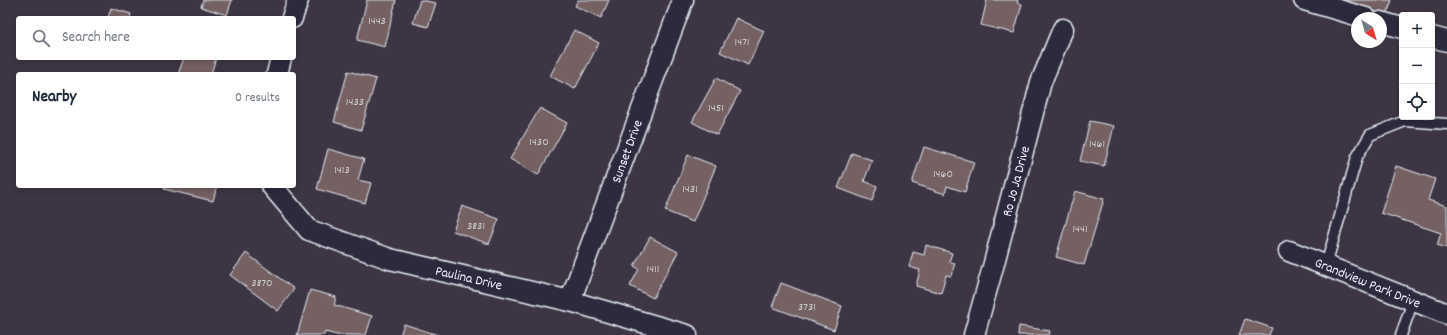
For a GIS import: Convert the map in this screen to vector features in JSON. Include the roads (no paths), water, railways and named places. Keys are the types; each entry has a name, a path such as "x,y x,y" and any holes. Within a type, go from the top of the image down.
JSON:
{"street":[{"path":"293,16 298,0"},
{"name":"Sunset Drive","path":"570,301 683,0"},
{"path":"1304,0 1351,14"},
{"path":"1387,24 1399,27"},
{"name":"Ro Jo Ja Drive","path":"974,335 1041,82 1063,29"},
{"path":"1435,38 1447,41"},
{"path":"278,72 280,60"},
{"name":"Paulina Drive","path":"274,188 309,230 390,259 570,301 687,335"},
{"name":"Grandview Park Drive","path":"1289,251 1447,314"}],"lane":[{"path":"1326,265 1357,157 1370,135 1405,121 1447,124"},
{"path":"1401,335 1413,301"}]}
